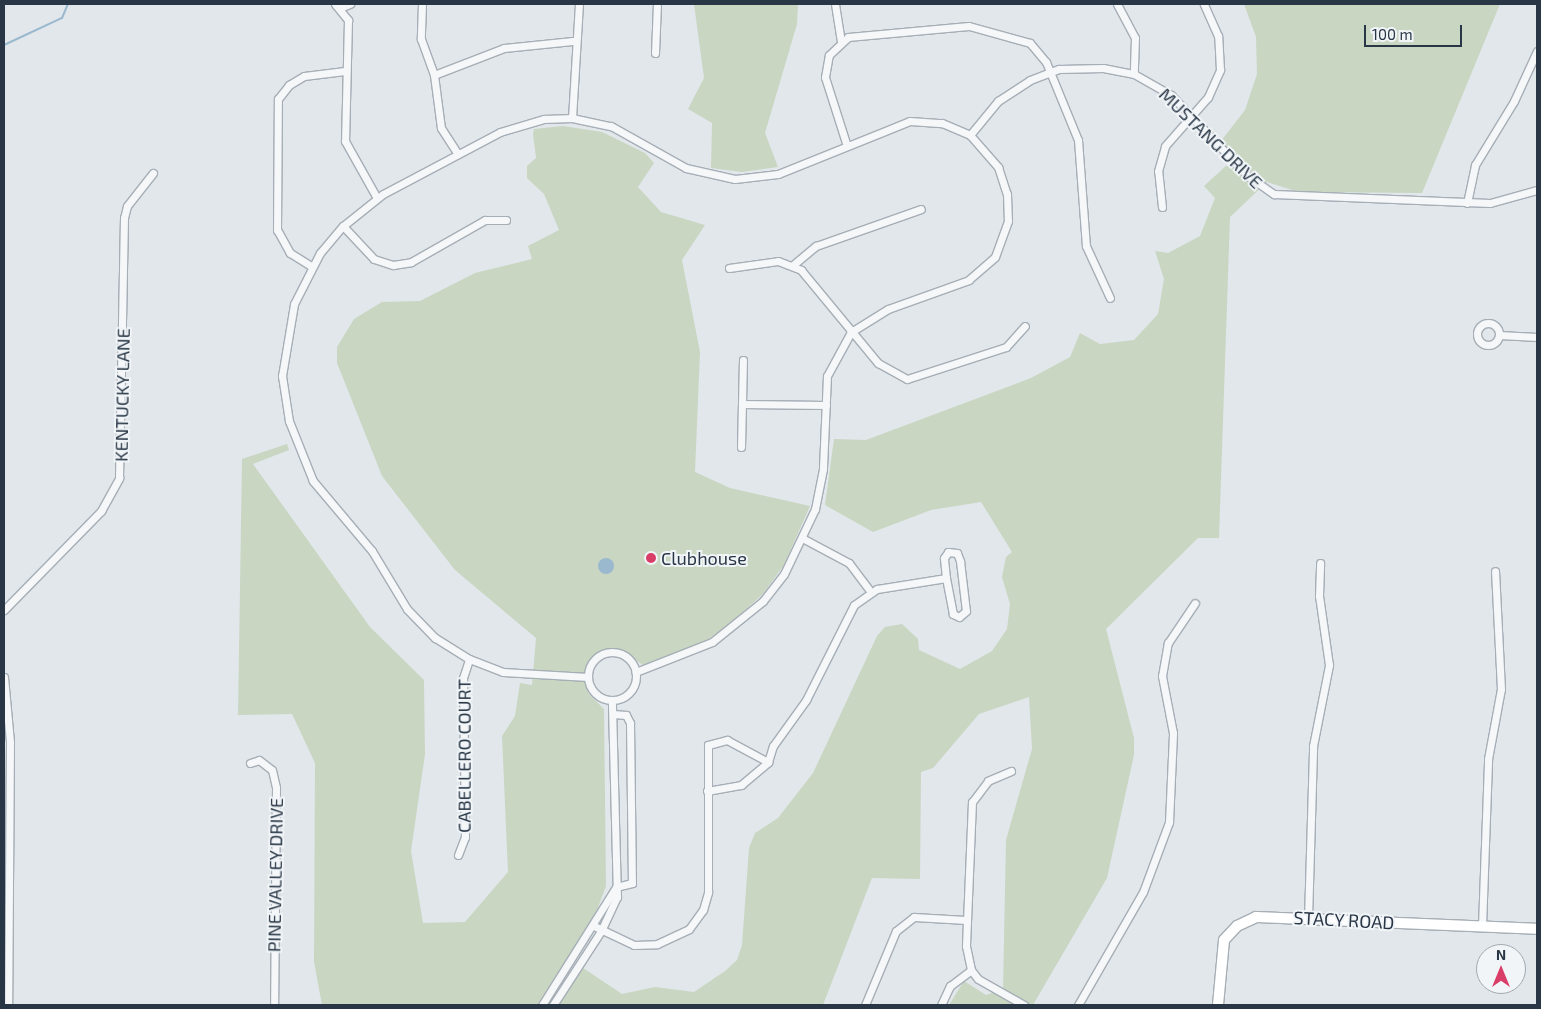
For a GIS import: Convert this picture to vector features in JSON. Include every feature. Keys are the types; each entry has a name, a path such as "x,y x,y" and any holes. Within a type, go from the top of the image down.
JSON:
{"main road":[{"name":"STACY ROAD","path":"1218,1005 1221,948 1230,932 1256,917 1537,929"}],"street":[{"path":"350,4 338,6 348,20 345,71 345,141 377,198"},
{"path":"422,4 421,39 434,75 441,128 458,154"},
{"path":"572,118 573,41 579,4"},
{"path":"655,53 657,4"},
{"path":"835,4 841,41"},
{"path":"1117,4 1135,38 1134,74"},
{"path":"1162,207 1158,181 1162,154 1173,133 1208,97 1220,70 1218,36 1204,4"},
{"path":"846,144 825,77 829,55 841,41 864,32 977,27 1030,43 1050,72 1078,140 1088,254 1110,298"},
{"path":"434,75 504,48 573,41"},
{"path":"1467,203 1475,165 1514,101 1537,51"},
{"name":"MUSTANG DRIVE","path":"970,135 1003,97 1050,72 1092,67 1134,74 1170,95 1192,114 1248,176 1274,194 1467,203 1507,201 1537,190"},
{"path":"311,266 290,253 277,230 278,99 288,85 304,76 345,71"},
{"path":"588,678 516,674 469,659 414,618 372,551 313,481 296,445 286,406 284,353 294,304 311,266 343,226 377,198 458,154 522,123 572,118 617,129 686,168 724,178 778,174 846,144 910,121 942,123 970,135 998,166 1007,194 1008,222 995,257 969,280 883,311 850,332 829,368 822,479 804,539 774,588 739,622 700,649 636,672"},
{"name":"KENTUCKY LANE","path":"4,610 101,511 119,478 124,218 127,206 152,173"},
{"path":"793,265 816,246 921,208"},
{"path":"343,226 374,259 393,265 411,262 485,220 506,220"},
{"path":"729,268 770,260 793,265 850,332 884,368 907,379 996,351 1025,326"},
{"path":"1499,335 1537,337"},
{"path":"741,447 743,360"},
{"path":"742,404 826,405"},
{"path":"804,539 849,564 871,592"},
{"path":"953,552 959,556 964,588 966,611 962,616 953,614 946,578 944,558 953,552"},
{"path":"1308,918 1313,746 1329,665 1320,596 1320,563"},
{"path":"1482,926 1488,759 1501,689 1495,571"},
{"path":"707,791 741,785 768,762 773,746 806,700 850,610 871,592 946,578"},
{"path":"1078,1005 1144,892 1169,822 1172,733 1162,676 1168,643 1195,604"},
{"path":"614,652 628,658 636,672 631,692 612,700 593,691 588,678 598,657 614,652"},
{"name":"CABELLERO COURT","path":"458,854 465,837 464,678 469,659"},
{"path":"4,677 10,742 8,1005"},
{"path":"553,1005 601,932 616,904 612,700"},
{"path":"542,1005 594,926 616,887 632,883 629,718 613,714"},
{"path":"594,926 601,932 623,943 657,944 679,936 697,920 709,882 707,751 716,740 727,740 768,762"},
{"name":"PINE VALLEY DRIVE","path":"250,763 259,760 272,770 276,788 274,1005"},
{"path":"1011,771 988,781 972,802 966,920 971,970 983,984 1024,1005"},
{"path":"865,1005 896,932 914,917 966,920"},
{"path":"941,1005 950,986 971,970"}],"green space":[{"path":"694,4 798,4 797,24 765,133 778,167 742,172 711,168 712,123 688,109 704,78"},
{"path":"1244,4 1500,4 1422,193 1299,192 1267,182 1230,217 1219,538 1198,538 1106,629 1134,738 1134,755 1107,878 1033,1005 949,1005 964,981 986,995 1003,989 1006,840 1032,749 1029,697 979,714 933,768 921,772 920,879 872,878 823,1005 559,1005 583,968 622,994 655,987 694,992 725,971 737,960 742,945 749,848 755,833 778,818 813,773 877,636 885,627 902,624 918,639 919,650 960,669 992,651 1007,629 1010,604 1002,577 1006,557 1012,552 981,502 931,510 873,532 825,505 834,439 866,440 1031,378 1070,357 1080,333 1100,344 1134,340 1158,314 1164,279 1155,251 1168,253 1200,236 1215,198 1204,186 1227,165 1231,169 1239,161 1221,141 1245,110 1257,74 1256,37"},
{"path":"563,126 602,132 645,153 654,163 638,187 661,212 705,225 682,260 700,352 695,472 730,488 810,506 784,565 763,594 727,626 702,643 644,666 626,653 611,649 596,655 588,666 588,693 604,709 606,886 594,918 537,1005 322,1005 314,962 315,763 292,714 238,715 242,459 287,444 289,450 253,464 370,627 424,680 425,754 411,851 423,923 465,922 508,872 502,736 515,716 520,683 532,685 536,638 455,570 382,476 337,363 337,347 354,319 382,302 420,301 475,273 532,259 528,246 559,230 544,194 527,178 527,166 536,158 534,129"}],"water":[{"path":"606,558 612,560 614,566 612,572 606,574 600,572 598,566 600,560"}],"waterway":[{"path":"4,45 62,18 68,4"}],"place":[{"name":"Clubhouse","path":"651,558"}]}
